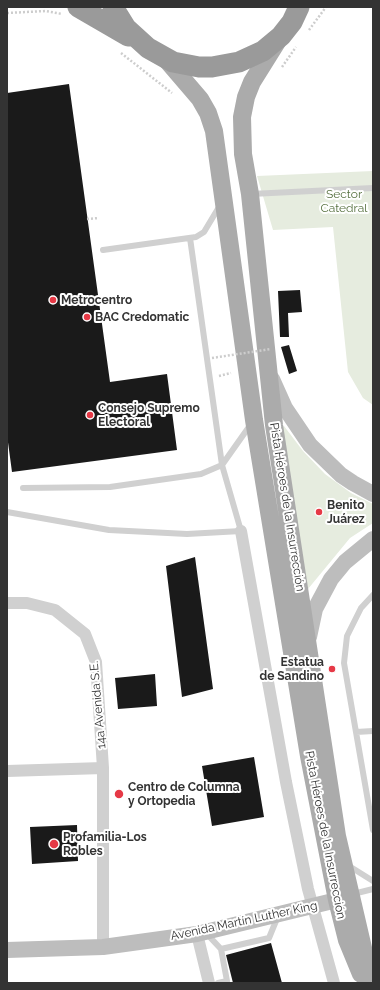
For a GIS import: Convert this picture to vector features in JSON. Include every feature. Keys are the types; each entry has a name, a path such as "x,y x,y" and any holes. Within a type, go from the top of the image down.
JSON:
{"highway":[{"path":"113,7 126,28 156,53"},
{"path":"72,11 173,62 192,66 226,66 251,57 269,46 297,25"}],"main road":[{"name":"Pista Héroes de la Insurrección","path":"297,25 248,89 243,106 241,128 250,194 274,425 309,644 334,814 363,948 368,983"},
{"name":"Pista Héroes de la Insurrección","path":"156,53 195,93 208,113 214,131 224,194 254,420 309,756 337,900"},
{"path":"334,814 331,839 341,890 340,896 337,900 342,902 345,906 368,983"}],"street":[{"path":"269,371 285,408 310,445 341,475 353,484 373,494"},
{"path":"241,531 286,782 313,906 334,983"},
{"path":"309,644 311,623 315,609 327,585 344,562 373,539"},
{"name":"14a Avenida S.E.","path":"7,603 27,603 55,610 85,634 96,662 103,768 103,947"},
{"path":"7,771 103,768"},
{"name":"Avenida Martín Luther King","path":"7,950 103,947 201,933 337,900"},
{"path":"201,933 209,983"}],"lane":[{"path":"250,194 373,188"},
{"path":"103,250 196,237 204,232 216,215 224,194"},
{"path":"7,512 109,530 187,534 241,531 222,465 190,238"},
{"path":"23,488 110,487 201,474 222,465 254,420"},
{"path":"373,595 361,608 347,636 344,663 373,830"},
{"path":"356,732 373,730"},
{"path":"342,855 351,868 373,881"},
{"path":"357,893 373,889"},
{"path":"221,949 269,938 278,915"},
{"path":"201,933 221,949 227,981 218,983"}],"path":[{"path":"280,70 297,25 326,7"},
{"path":"7,13 46,10 72,11"},
{"path":"117,50 173,94"},
{"path":"87,219 99,218"},
{"path":"212,358 271,349"},
{"path":"230,351 231,358"},
{"path":"216,377 231,374 231,370"}],"green space":[{"name":"Sector Catedral","path":"373,171 373,405 363,398 348,372 333,227 273,230 257,176"},
{"path":"284,426 303,451 325,474 351,493 373,504 373,523 350,538 308,589 282,427"}],"building":[{"name":"Metrocentro","path":"69,84 110,382 167,374 177,450 12,472 7,435 7,93"},
{"path":"300,290 302,312 288,313 289,337 280,337 278,291"},
{"path":"289,345 297,371 289,374 281,347"},
{"path":"195,557 213,689 182,697 166,566"},
{"path":"155,674 157,706 118,709 115,678"},
{"path":"254,757 264,817 212,826 202,766"},
{"name":"Profamilia-Los Robles","path":"77,825 78,861 32,864 30,827"},
{"path":"271,943 282,983 233,983 226,955"}],"place":[{"name":"Metrocentro","path":"53,300"},
{"name":"BAC Credomatic","path":"87,317"},
{"name":"Consejo Supremo Electoral","path":"90,415"},
{"name":"Benito Juárez","path":"319,512"},
{"name":"Estatua de Sandino","path":"332,669"},
{"name":"Centro de Columna y Ortopedia","path":"119,794"},
{"name":"Profamilia-Los Robles","path":"54,844"}]}
